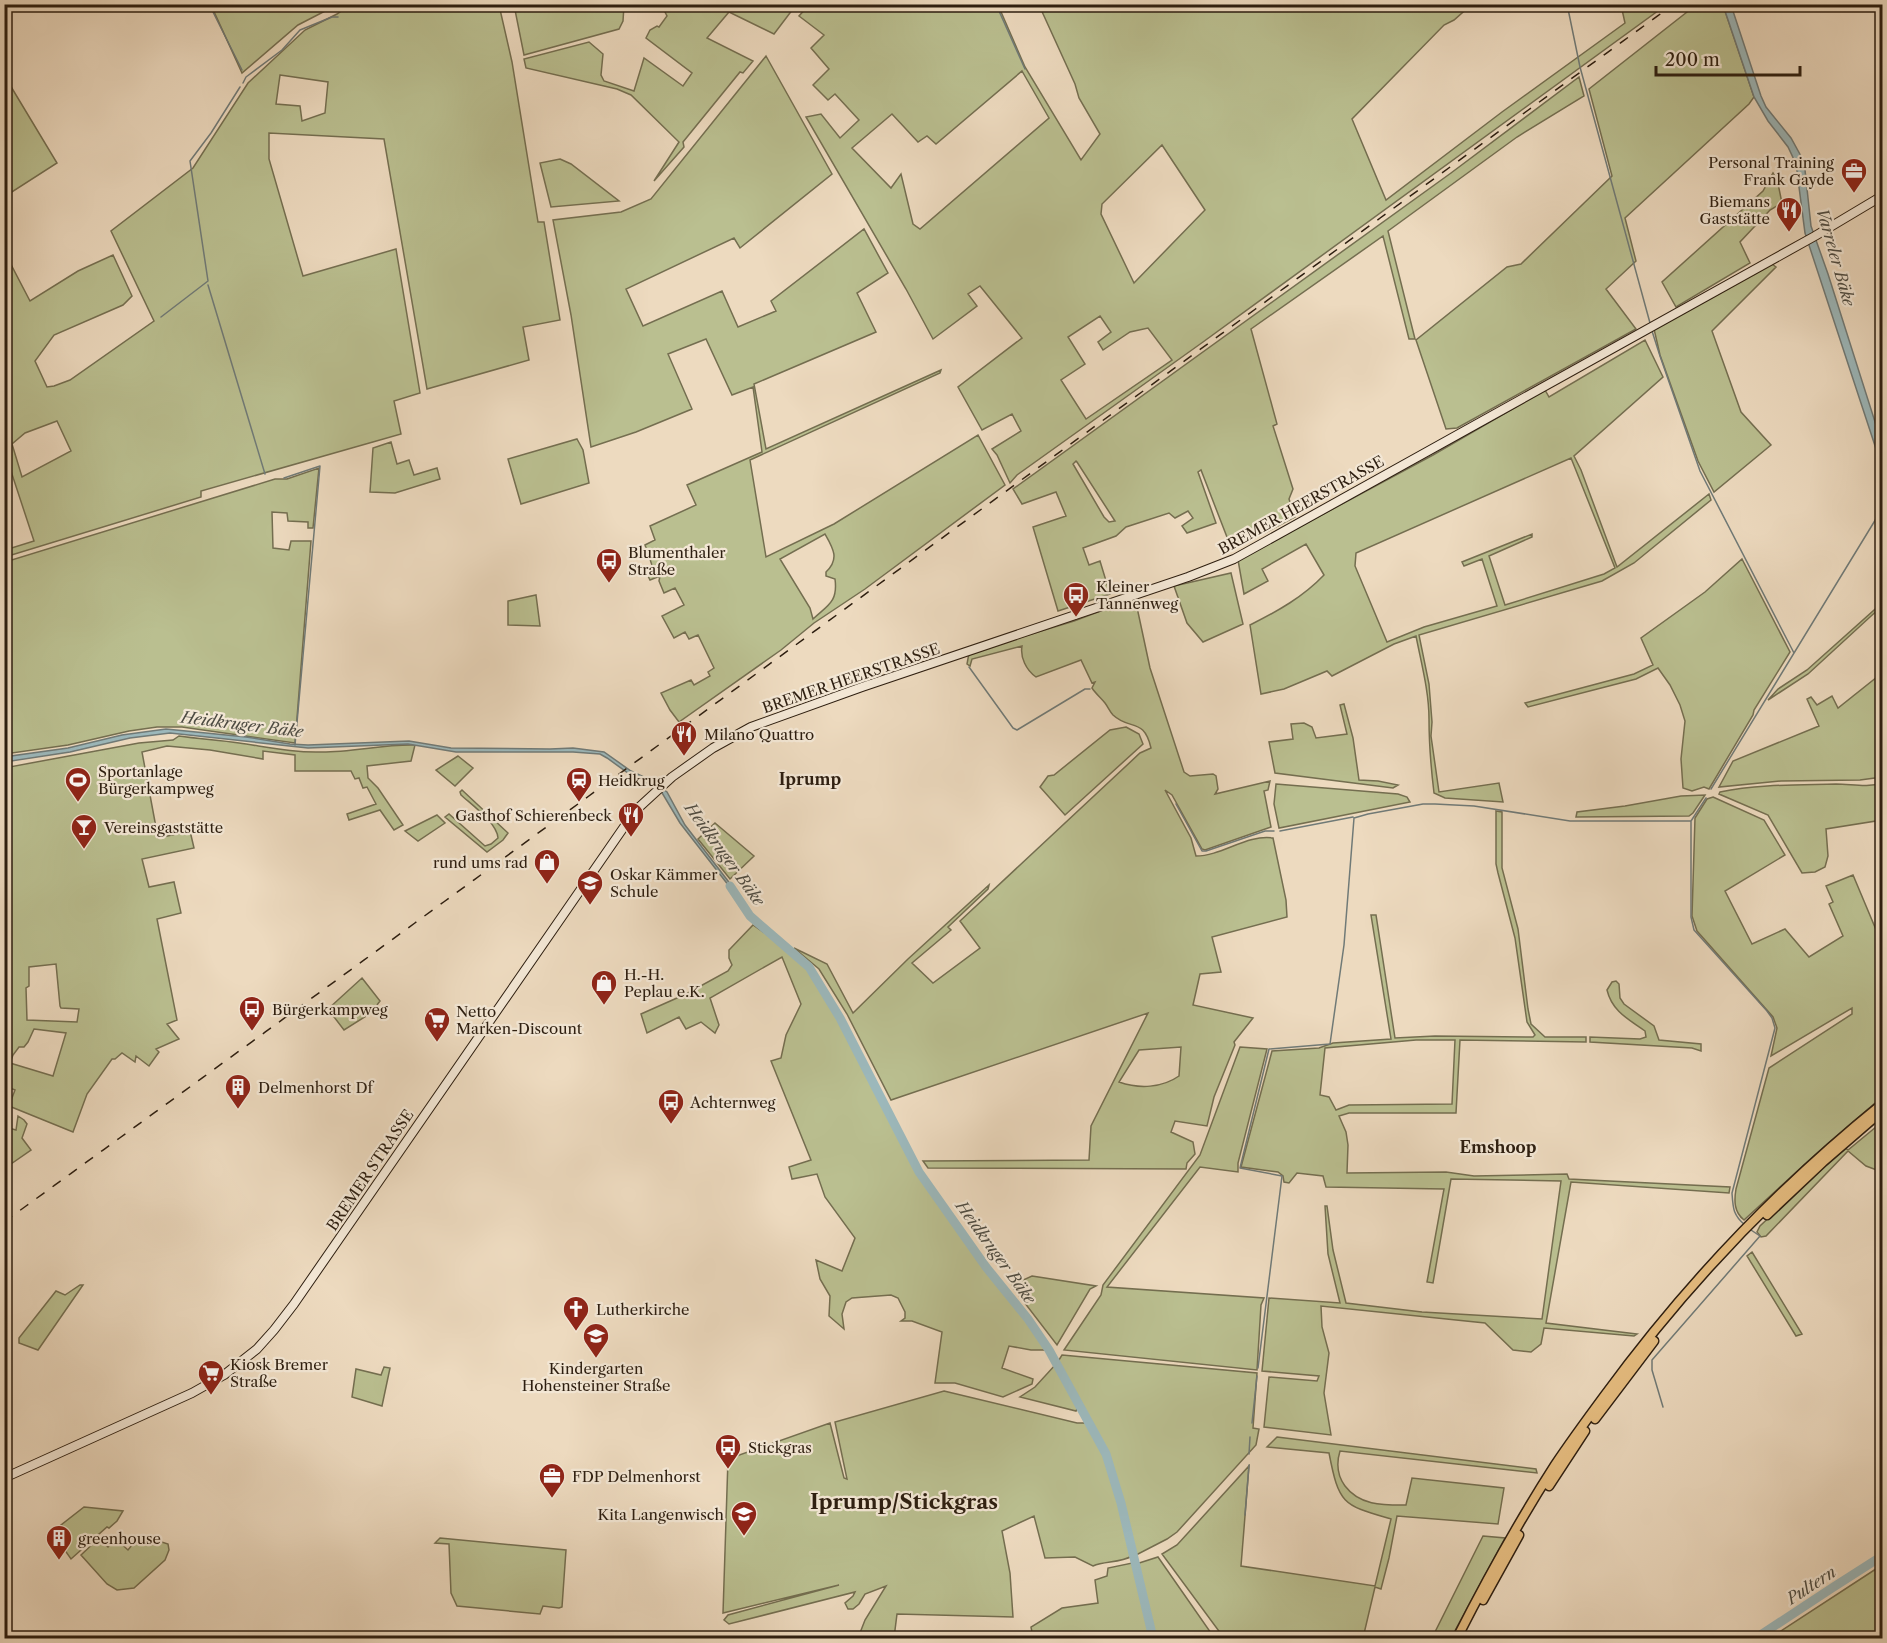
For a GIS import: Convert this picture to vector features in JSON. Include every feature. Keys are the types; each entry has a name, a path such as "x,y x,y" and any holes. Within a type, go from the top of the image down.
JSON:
{"highway":[{"path":"1457,1638 1509,1540 1567,1447 1620,1374 1665,1318 1745,1233 1819,1158 1882,1104"},
{"path":"1755,1223 1882,1111"},
{"path":"1463,1638 1526,1523 1586,1430 1625,1377 1745,1233"}],"main road":[{"name":"BREMER HEERSTRASSE","path":"672,777 713,748 751,727 1234,559 1882,196"},
{"name":"BREMER STRASSE","path":"4,1478 192,1393 224,1375 257,1349 294,1304 611,843 635,811 672,777"}],"green space":[{"path":"331,4 333,7 298,25 242,73 211,5"},
{"path":"514,4 624,5 623,21 619,29 524,55"},
{"path":"350,5 499,5 512,62 538,222 544,222 560,320 523,327 529,360 427,389 384,139 269,133 269,159 303,276 396,249 420,393 394,401 401,434 201,491 201,497 5,557 5,550 34,541 5,453 5,253 30,301 78,271 113,255 132,296 123,305 54,335 35,361 47,387 70,380 154,321 111,231 193,168 248,83 305,30","holes":["280,75 328,82 325,113 302,121 300,106 276,104","57,421 71,451 22,477 12,444 25,433"]},
{"path":"668,5 796,5 774,34 729,12 707,38 753,61 743,73 740,72 683,142 684,147 654,181 679,142 631,95 617,89 526,68 524,59 589,42 603,54 601,75 604,81 634,91 644,58 683,86 692,73 646,38 650,30 659,27 667,16 664,10"},
{"path":"809,5 998,5 1025,67 1081,160 1100,134 1079,98 1075,84 1039,5 1471,5 1454,20 1444,25 1352,119 1386,200 1625,23 1621,5 1666,5 1017,475 1010,483 992,449 1021,431 1012,414 982,430 958,387 1022,338 980,286 968,294 977,306 933,339 806,117 821,114 840,138 859,120 835,94 828,100 813,85 829,69 811,48 824,35 799,16","holes":["1022,71 1049,118 920,229 913,224 901,174 891,188 852,148 892,114 918,142 927,136 936,144","1162,145 1205,210 1134,283 1101,214 1102,204","1100,316 1111,332 1098,342 1103,350 1130,332 1148,328 1172,360 1086,419 1061,380 1085,364 1068,337"]},
{"path":"1696,5 1723,5 1754,97 1625,218 1636,261 1606,289 1636,329 1457,428 1446,429 1416,340 1507,267 1521,264 1612,176 1589,89"},
{"path":"766,56 832,174 740,248 734,238 626,289 643,326 722,291 738,327 776,311 771,301 864,229 888,273 857,293 876,332 754,384 766,449 941,370 940,373 750,460 766,557 834,524 978,435 1005,485 679,722 661,693 691,680 694,685 710,676 708,672 714,668 698,635 689,639 685,632 674,638 662,616 684,605 675,588 664,593 659,581 660,576 650,580 647,574 654,571 645,545 655,540 650,526 696,505 687,485 762,452 753,387 732,395 706,339 668,354 692,409 636,432 591,447 571,315 553,220 621,212 651,199","holes":["825,534 834,553 833,563 826,572 826,576 835,579 836,587 831,602 813,619 810,608 780,559"]},
{"path":"4,75 57,163 7,195 5,199"},
{"path":"1579,77 1584,96 1517,137 1388,231 1415,339 1409,339 1383,236 1251,329 1277,424 1273,426 1293,489 1289,499 1295,517 1232,550 1201,470 1198,472 1216,523 1187,533 1182,526 1193,518 1188,511 1175,518 1169,513 1126,527 1116,536 1083,548 1089,565 1100,561 1110,594 1058,611 1033,527 1066,516 1056,492 1022,504 1013,489 1451,173","holes":["1076,461 1115,521 1109,522 1104,517 1073,464"]},
{"path":"560,159 571,164 619,201 551,207 540,163"},
{"path":"1773,173 1777,179 1782,203 1770,210 1740,242 1750,263 1676,307 1662,282 1763,191"},
{"path":"1772,264 1776,267 1712,331 1741,412 1771,445 1714,492 1698,461 1660,355 1654,329"},
{"path":"1645,340 1663,377 1574,456 1617,567 1709,494 1711,500 1634,563 1602,581 1419,635 1429,684 1431,736 1439,792 1499,783 1503,802 1445,798 1434,793 1428,698 1416,636 1394,644 1332,676 1327,671 1284,689 1261,694 1250,625 1290,603 1324,575 1306,544 1262,569 1268,581 1244,594 1238,560 1433,455 1545,390 1549,397","holes":["1571,458 1615,568 1604,574 1505,605 1489,556 1532,537 1532,534 1462,562 1464,566 1482,559 1497,606 1424,627 1387,642 1355,566 1356,553"]},
{"path":"577,439 583,450 589,483 521,504 508,459"},
{"path":"391,442 397,464 409,460 414,475 437,468 440,479 395,493 370,492 373,448"},
{"path":"319,468 313,528 308,528 308,522 288,521 287,513 272,512 273,548 289,550 291,541 311,541 295,743 182,727 157,727 68,745 5,754 5,562 275,479 287,479"},
{"path":"1742,559 1790,652 1709,789 1704,787 1692,791 1683,788 1681,759 1685,721 1670,685 1658,668 1636,679 1528,707 1525,703 1634,674 1653,665 1641,638 1705,592"},
{"path":"1231,573 1243,624 1203,642 1187,623 1174,586"},
{"path":"536,595 540,626 508,625 508,601"},
{"path":"1135,598 1150,668 1184,772 1190,776 1213,774 1216,776 1218,789 1215,794 1270,781 1268,790 1264,791 1271,827 1205,850 1202,849 1172,795 1165,790 1191,838 1196,856 1215,853 1254,839 1273,838 1286,900 1287,917 1212,937 1221,972 1200,974 1193,1005 1253,1018 1234,1042 1235,1045 1214,1097 1207,1126 1175,1121 1171,1132 1193,1142 1195,1154 1187,1163 1186,1169 928,1168 923,1161 1089,1160 1091,1126 1148,1013 891,1100 847,1014 819,969 794,948 827,964 853,1013 989,885 988,889 948,927 951,930 912,963 933,983 980,948 960,921 1140,753 1151,748 1148,738 1140,728 1119,720 1112,714 1092,688 1095,682 1092,683 1081,660 1036,677 1024,663 1022,646 972,659 970,666 967,664 969,653 1074,621","holes":["1181,1047 1179,1076 1165,1083 1150,1086 1134,1086 1119,1082 1139,1050"]},
{"path":"1882,603 1882,606 1808,674 1768,700 1778,689 1807,670"},
{"path":"1882,673 1882,777 1860,780 1781,781 1719,787 1733,761 1819,726 1807,699 1811,697 1817,705 1832,696 1838,708"},
{"path":"1344,704 1353,738 1359,780 1398,785 1393,788 1275,773 1269,742 1293,739 1291,724 1304,723 1312,727 1316,738 1347,734 1340,705"},
{"path":"1126,727 1139,734 1143,744 1065,815 1040,787 1048,776 1054,775 1110,730"},
{"path":"179,736 312,752 415,745 411,761 367,766 368,778 378,788 403,825 394,830 380,810 349,820 347,814 376,804 367,787 363,788 359,778 355,779 351,771 295,771 295,755 263,751 263,759 210,750 167,746 142,752 158,838 190,831 194,848 142,859 149,887 174,882 181,913 157,919 177,1020 167,1024 179,1039 156,1049 159,1052 149,1066 136,1056 135,1062 122,1053 112,1059 87,1094 73,1132 9,1106 15,1090 5,1086 4,768 139,743 173,740","holes":["56,964 60,1006 61,1008 79,1009 77,1022 27,1020 26,988 29,986 29,967","34,1029 66,1033 53,1076 10,1063 19,1047 24,1047 28,1042"]},
{"path":"458,756 473,768 455,786 436,770"},
{"path":"1882,783 1882,820 1826,829 1828,856 1825,867 1815,872 1802,873 1768,815 1719,794 1734,789 1763,786 1836,784 1865,786"},
{"path":"1276,784 1398,794 1407,797 1410,802 1279,828 1274,804"},
{"path":"462,790 508,833 503,840 487,852 445,817 449,814 485,846 498,838 489,820 461,795"},
{"path":"1705,795 1689,816 1576,817 1577,812 1681,796"},
{"path":"1713,797 1764,820 1785,855 1725,891 1752,944 1785,929 1809,957 1843,936 1829,904 1833,902 1826,886 1853,875 1882,944 1882,1097 1744,1220 1736,1206 1736,1189 1769,1068 1852,1014 1852,1008 1771,1056 1777,1028 1773,1017 1697,931 1692,916 1695,818 1707,799"},
{"path":"1496,811 1502,812 1502,868 1518,929 1531,1024 1545,1037 1586,1037 1586,1042 1460,1040 1456,1113 1349,1113 1339,1116 1346,1132 1348,1145 1347,1173 1446,1172 1474,1176 1567,1174 1569,1179 1730,1187 1729,1193 1571,1182 1546,1323 1637,1334 1634,1336 1544,1328 1541,1344 1531,1352 1513,1350 1485,1323 1321,1306 1322,1327 1329,1353 1324,1393 1331,1435 1264,1427 1269,1377 1317,1381 1319,1376 1262,1371 1269,1298 1340,1303 1328,1254 1325,1206 1327,1206 1333,1250 1346,1303 1422,1312 1542,1319 1561,1181 1451,1179 1433,1283 1427,1282 1444,1189 1326,1187 1323,1176 1297,1173 1289,1183 1284,1182 1283,1176 1278,1172 1241,1167 1272,1051 1319,1048 1333,1043 1391,1039 1371,915 1376,915 1395,1038 1533,1037 1535,1035 1527,1022 1515,938 1496,864","holes":["1416,1040 1455,1040 1452,1104 1349,1105 1336,1110 1329,1097 1320,1095 1325,1048"]},
{"path":"437,815 445,823 418,841 405,831"},
{"path":"715,823 754,856 730,879 698,839"},
{"path":"753,925 791,951 808,967 840,1019 918,1172 986,1268 1049,1350 1009,1346 1002,1368 1033,1379 1032,1384 1003,1397 955,1383 935,1383 942,1332 912,1321 901,1321 905,1318 905,1312 898,1298 891,1295 852,1298 846,1302 842,1314 844,1329 829,1316 830,1296 820,1279 816,1260 842,1271 855,1238 825,1197 817,1174 792,1179 789,1167 811,1160 771,1061 781,1058 786,1035 801,1004 782,957 710,998 719,1025 715,1033 701,1022 686,1029 679,1017 647,1033 641,1014 686,994 728,971 732,965 729,950"},
{"path":"362,978 380,1001 371,1013 344,1030 328,1009"},
{"path":"1616,981 1619,984 1620,998 1624,1004 1654,1026 1659,1040 1701,1044 1701,1051 1692,1048 1590,1042 1590,1037 1640,1039 1646,1037 1645,1031 1622,1014 1609,997 1607,990 1612,982"},
{"path":"1240,1047 1267,1049 1238,1163 1238,1172 1200,1167 1107,1287 1264,1298 1261,1305 1257,1370 1064,1350 1101,1295 1103,1285 1200,1155"},
{"path":"18,1116 27,1124 22,1138 31,1150 8,1166 4,1153 5,1137 9,1128 16,1130"},
{"path":"1882,1122 1882,1172 1866,1166 1848,1151 1766,1236 1761,1237 1757,1232 1760,1226 1844,1147 1848,1150"},
{"path":"1752,1252 1802,1334 1796,1336 1747,1256"},
{"path":"1032,1276 1096,1286 1090,1289 1057,1345 1012,1285"},
{"path":"83,1285 38,1350 19,1343 19,1338 56,1291 65,1295"},
{"path":"1062,1355 1257,1373 1253,1428 1259,1429 1256,1445 1177,1532 1134,1555 1122,1501 1107,1456 1057,1363"},
{"path":"1056,1364 1078,1406 1076,1411 1020,1397 1035,1387"},
{"path":"384,1367 390,1368 382,1406 352,1397 356,1369 381,1375"},
{"path":"944,1391 1077,1423 1088,1423 1105,1455 1120,1502 1132,1556 1093,1566 1075,1557 1045,1558 1034,1516 1002,1531 1010,1573 1013,1617 897,1614 894,1638 858,1638 865,1620 886,1586 865,1594 853,1609 848,1609 845,1603 855,1592 729,1624 724,1620 728,1615 839,1585 723,1613 728,1459 830,1423 844,1478 847,1479 835,1422"},
{"path":"1277,1437 1536,1469 1537,1473 1340,1451 1338,1469 1342,1482 1351,1493 1373,1503 1406,1505 1412,1478 1504,1488 1498,1524 1397,1516 1381,1589 1375,1587 1363,1638 1224,1638 1162,1554 1177,1545 1249,1466 1241,1566 1375,1586 1391,1519 1362,1510 1346,1500 1336,1483 1329,1453 1267,1447"},
{"path":"84,1507 123,1511 117,1521 71,1559 52,1532"},
{"path":"140,1535 168,1544 169,1550 165,1560 134,1588 117,1590 107,1584 81,1555 98,1539 108,1547 116,1539 128,1550"},
{"path":"1483,1536 1505,1538 1451,1638 1432,1638"},
{"path":"440,1538 566,1550 562,1607 543,1606 540,1614 457,1606 451,1593 449,1544 435,1543"},
{"path":"1158,1557 1216,1638 1154,1638 1136,1564"},
{"path":"1132,1563 1143,1599 1151,1638 1033,1638 1031,1627 1062,1608 1098,1603 1095,1580 1107,1576 1108,1568"},
{"path":"1882,1565 1882,1638 1770,1638"}],"water":[{"path":"1723,5 1731,5 1766,107 1791,138 1802,158 1811,226 1881,435 1882,467 1805,233 1796,164 1788,147 1768,121 1754,97"},
{"path":"166,729 308,745 409,741 451,748 573,748 604,752 667,792 685,825 736,895 680,823 661,791 600,754 456,752 408,744 308,748 170,733 130,738 70,752 5,762 4,757 68,748 122,735"}],"waterway":[{"path":"209,4 242,70"},
{"path":"1003,4 999,11 1025,69"},
{"path":"1567,4 1580,67 1650,323"},
{"path":"243,83 246,77 282,50 300,30 332,17 338,17"},
{"path":"161,317 208,281 190,161 240,87"},
{"path":"208,285 265,474"},
{"path":"1652,331 1700,471 1794,653"},
{"path":"284,478 320,466 295,745"},
{"path":"1711,789 1882,509"},
{"path":"969,667 1013,728 1017,730 1085,689 1090,689"},
{"path":"1706,798 1691,821 1691,917 1694,930 1767,1011 1775,1028 1732,1193 1734,1211 1745,1225"},
{"path":"1176,804 1202,851 1265,831 1274,831"},
{"path":"1258,1368 1282,1176 1240,1168 1269,1049 1330,1044 1344,945 1354,818 1423,804 1435,804 1474,806 1570,821 1691,821"},
{"path":"1280,831 1353,817"},
{"name":"Heidkruger Bäke","path":"730,886 750,916 809,967 840,1018 919,1172 986,1267 1028,1319 1049,1350 1106,1454 1121,1503 1153,1638"},
{"path":"1663,1407 1652,1370 1652,1360 1760,1236 1751,1230"},
{"path":"1252,1423 1257,1376"},
{"path":"1249,1454 1250,1437"},
{"path":"1245,1515 1249,1465"},
{"name":"Pultern","path":"1756,1638 1882,1556"}],"railway":[{"path":"4,1222 1674,4"}],"place":[{"name":"Personal Training Frank Gayde","path":"1854,194"},
{"name":"Biemans Gaststätte","path":"1789,233"},
{"name":"Blumenthaler Straße","path":"609,584"},
{"name":"Kleiner Tannenweg","path":"1076,618"},
{"name":"Milano Quattro","path":"684,757"},
{"name":"Sportanlage Bürgerkampweg","path":"78,803"},
{"name":"Heidkrug","path":"579,803"},
{"name":"Gasthof Schierenbeck","path":"631,838"},
{"name":"Vereinsgaststätte","path":"84,850"},
{"name":"rund ums rad","path":"547,885"},
{"name":"Oskar Kämmer Schule","path":"590,906"},
{"name":"H.-H. Peplau e.K.","path":"604,1006"},
{"name":"Bürgerkampweg","path":"252,1032"},
{"name":"Netto Marken-Discount","path":"437,1043"},
{"name":"Delmenhorst Df","path":"238,1110"},
{"name":"Achternweg","path":"671,1125"},
{"name":"Lutherkirche","path":"576,1332"},
{"name":"Kindergarten Hohensteiner Straße","path":"596,1359"},
{"name":"Kiosk Bremer Straße","path":"211,1396"},
{"name":"Stickgras","path":"728,1470"},
{"name":"FDP Delmenhorst","path":"552,1499"},
{"name":"Kita Langenwisch","path":"744,1537"},
{"name":"greenhouse","path":"59,1561"}],"district":[{"name":"Iprump","path":"810,779"},
{"name":"Emshoop","path":"1498,1147"},
{"name":"Iprump/Stickgras","path":"904,1501"}],"water label":[{"name":"Varreler Bäke","path":"1836,257"}]}
